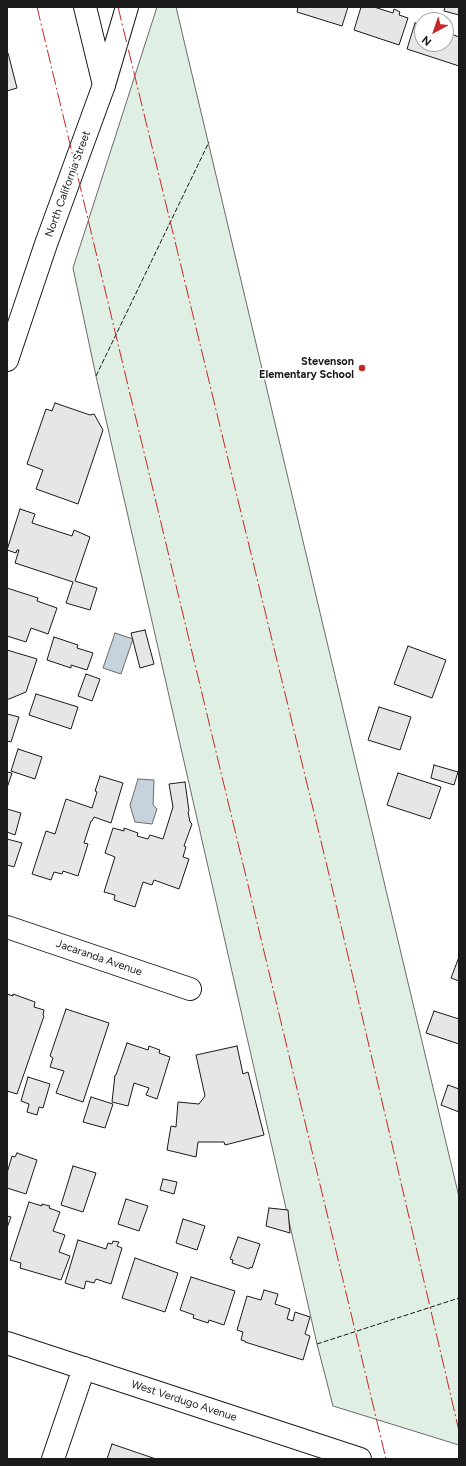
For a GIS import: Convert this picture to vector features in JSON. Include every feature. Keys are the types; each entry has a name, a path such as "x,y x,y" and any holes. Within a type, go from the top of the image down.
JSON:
{"street":[{"path":"85,7 104,85"},
{"name":"North California Street","path":"7,360 49,237 104,85 127,7"},
{"name":"Jacaranda Avenue","path":"7,927 190,989"},
{"name":"West Verdugo Avenue","path":"7,1343 84,1368 330,1454 360,1459"},
{"path":"53,1459 84,1368"}],"green space":[{"path":"157,7 176,7 459,1197 459,1445 333,1406 317,1344 96,376 73,268"}],"shaded area":[{"path":"115,633 133,639 121,674 103,668"},
{"path":"138,779 154,780 153,805 157,809 152,824 135,822 130,805"}],"building":[{"path":"298,7 348,7 342,26 297,12"},
{"path":"361,7 374,7 393,13 394,9 400,12 399,15 408,18 399,45 354,30"},
{"path":"445,7 459,7 459,15 454,14 454,12 444,11"},
{"path":"414,26 414,51 407,49"},
{"path":"454,35 459,37 459,66 416,52 454,52"},
{"path":"7,53 17,88 7,91"},
{"path":"55,403 90,415 94,414 103,430 78,504 36,489 43,470 27,464 46,409 52,411"},
{"path":"20,509 35,514 32,523 72,536 74,530 90,537 75,581 97,588 90,610 66,603 73,582 15,563 19,550 17,550 16,553 7,550"},
{"path":"7,588 38,598 37,601 57,608 48,634 31,628 26,642 7,636"},
{"path":"145,630 154,664 140,668 131,633"},
{"path":"54,637 78,645 77,648 93,653 87,670 71,665 71,668 47,660"},
{"path":"408,646 446,660 432,698 394,684"},
{"path":"7,650 37,659 26,692 9,699 7,699"},
{"path":"86,674 100,679 92,701 78,696"},
{"path":"36,694 78,707 71,729 29,715"},
{"path":"379,707 411,717 400,750 368,740"},
{"path":"7,714 19,717 11,742 7,741"},
{"path":"18,749 42,757 35,779 11,771"},
{"path":"434,765 458,772 454,785 431,778"},
{"path":"7,772 12,773 7,788"},
{"path":"398,773 441,787 430,819 387,805"},
{"path":"100,776 123,783 111,823 94,817 91,821 84,843 88,844 78,876 63,871 62,874 54,872 51,880 32,874 46,831 55,834 66,799 92,808 97,792 95,791"},
{"path":"185,782 188,812 190,822 192,824 184,846 186,847 183,857 189,859 179,889 154,880 152,885 143,882 135,907 114,900 115,895 104,892 115,857 105,853 113,828 124,831 124,828 138,833 137,836 148,839 150,835 163,839 173,807 169,784"},
{"path":"7,809 21,813 15,835 7,832"},
{"path":"7,839 22,843 14,867 7,865"},
{"path":"459,957 459,981 451,978"},
{"path":"7,994 13,996 13,994 35,1002 34,1007 44,1010 44,1016 17,1094 7,1091"},
{"path":"66,1009 109,1023 83,1102 56,1093 64,1071 50,1067 53,1058 50,1056"},
{"path":"434,1011 459,1019 459,1044 426,1033"},
{"path":"127,1043 148,1050 149,1046 160,1050 159,1053 170,1057 157,1099 146,1095 149,1088 134,1083 128,1106 112,1102 115,1075"},
{"path":"237,1046 243,1074 248,1072 264,1135 225,1145 224,1142 198,1142 196,1157 167,1150 171,1126 176,1127 178,1102 199,1104 205,1096 196,1055"},
{"path":"28,1077 50,1084 43,1108 39,1107 37,1115 27,1112 29,1104 21,1101"},
{"path":"448,1085 459,1089 459,1112 441,1105"},
{"path":"91,1097 113,1104 105,1128 83,1122"},
{"path":"17,1153 37,1160 26,1194 7,1188 7,1173 12,1156 15,1157"},
{"path":"73,1166 96,1173 83,1212 61,1205"},
{"path":"163,1179 177,1182 174,1194 160,1190"},
{"path":"126,1199 148,1206 139,1231 118,1224"},
{"path":"29,1202 42,1206 42,1204 50,1206 49,1208 60,1212 53,1231 65,1235 59,1252 70,1256 61,1280 20,1268 21,1263 10,1260"},
{"path":"269,1208 288,1210 290,1233 266,1226"},
{"path":"7,1216 11,1217 7,1228"},
{"path":"183,1219 205,1226 197,1250 176,1243"},
{"path":"238,1237 260,1244 252,1268 250,1267 249,1269 232,1263 233,1260 230,1259"},
{"path":"78,1240 106,1249 108,1243 112,1244 113,1241 119,1242 117,1246 122,1248 111,1284 96,1279 94,1283 86,1281 84,1289 65,1283"},
{"path":"135,1258 178,1273 165,1312 122,1298"},
{"path":"191,1277 235,1291 224,1325 209,1320 208,1323 193,1318 194,1315 180,1310"},
{"path":"264,1290 278,1294 275,1304 290,1309 287,1319 293,1321 295,1312 310,1317 305,1334 310,1336 303,1360 241,1340 243,1332 237,1330 247,1296 261,1300"},
{"path":"112,1444 156,1459 107,1459"}],"fence":[{"path":"96,376 209,142"},
{"path":"317,1344 459,1298"}],"power":[{"path":"37,7 386,1459"},
{"path":"118,7 327,866 459,1431"}],"place":[{"name":"Stevenson Elementary School","path":"362,368"}]}
